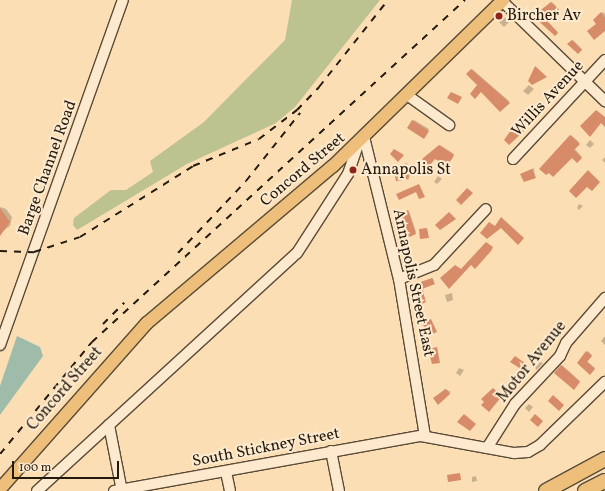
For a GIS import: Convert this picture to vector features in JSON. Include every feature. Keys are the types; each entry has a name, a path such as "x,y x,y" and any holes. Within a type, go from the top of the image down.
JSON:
{"highway":[{"path":"546,491 605,459"},
{"path":"585,491 605,481"}],"main road":[{"path":"361,140 503,1"},
{"name":"Concord Street","path":"0,489 147,323 361,140"}],"street":[{"name":"Barge Channel Road","path":"0,345 123,0"},
{"path":"503,1 605,101"},
{"name":"Willis Avenue","path":"513,159 605,60"},
{"path":"407,95 449,125"},
{"name":"Annapolis Street East","path":"361,140 399,279 425,436"},
{"name":"Concord Street","path":"37,491 298,252 348,174 361,140"},
{"path":"399,279 434,265 486,209"},
{"name":"Motor Avenue","path":"487,448 515,404 556,360 605,298"},
{"path":"425,436 514,453 540,445 605,382"},
{"path":"108,426 119,490"},
{"name":"South Stickney Street","path":"119,490 226,472 331,451 425,436"},
{"path":"331,451 339,491"},
{"path":"226,472 230,491"}],"green space":[{"path":"292,0 380,0 295,107 276,123 187,164 77,230 73,225 74,218 111,190 126,190 153,172 150,161 204,122 285,40"}],"shaded area":[{"path":"17,336 40,347 43,356 0,415 0,386"}],"building":[{"path":"551,2 559,10 548,22 558,33 555,36 533,16"},
{"path":"601,12 605,18 605,31 594,40 587,31 596,24 593,20"},
{"path":"572,40 582,50 578,54 567,44"},
{"path":"535,66 547,77 532,85 528,81"},
{"path":"471,69 510,103 500,112 481,92 475,99 470,94 477,85 466,74"},
{"path":"451,92 462,97 458,104 447,98"},
{"path":"596,110 605,117 605,127 601,123 590,137 580,126"},
{"path":"412,120 429,131 424,139 407,128"},
{"path":"516,123 524,131 509,145 504,140"},
{"path":"570,135 580,144 574,150 582,158 577,163 572,158 553,177 549,173 546,175 539,169"},
{"path":"439,145 454,155 446,166 435,159 429,166 422,159"},
{"path":"394,149 404,155 398,162 390,154"},
{"path":"406,164 409,179 396,181 393,167"},
{"path":"532,169 536,178 524,182 520,174"},
{"path":"588,170 600,182 592,191 587,187 576,198 569,191"},
{"path":"419,184 425,197 419,199 416,192 399,200 396,194"},
{"path":"467,188 473,193 461,205 456,200"},
{"path":"0,208 10,222 0,236"},
{"path":"408,210 416,234 409,237 398,215"},
{"path":"449,212 456,219 440,230 435,225"},
{"path":"501,217 524,238 518,245 501,228 487,239 480,233 489,222 495,226"},
{"path":"427,228 429,238 420,239 419,229"},
{"path":"486,242 493,247 491,251 475,269 471,265 449,289 440,278 455,265 461,269"},
{"path":"432,278 435,284 422,289 426,302 416,307 409,286"},
{"path":"431,319 437,332 429,335 422,323"},
{"path":"437,347 440,363 432,364 428,349"},
{"path":"586,351 592,356 587,362 595,369 590,375 577,363"},
{"path":"515,356 525,363 521,369 510,362"},
{"path":"561,365 580,382 574,390 554,373"},
{"path":"493,388 502,396 489,412 481,405 484,402 481,399"},
{"path":"446,389 450,394 438,405 433,398"},
{"path":"553,395 564,405 559,411 548,401"},
{"path":"464,414 476,424 470,431 457,422"},
{"path":"535,414 543,421 538,427 530,420"},
{"path":"460,473 461,480 448,482 447,475"}],"railway":[{"path":"0,251 34,252 80,237 193,166 259,139 297,110 319,87 388,0"},
{"path":"0,454 92,342 465,0"},
{"path":"178,253 246,181 300,113"},
{"path":"103,324 124,303"}],"place":[{"name":"Bircher Av","path":"499,16"},
{"name":"Annapolis St","path":"353,170"}]}
